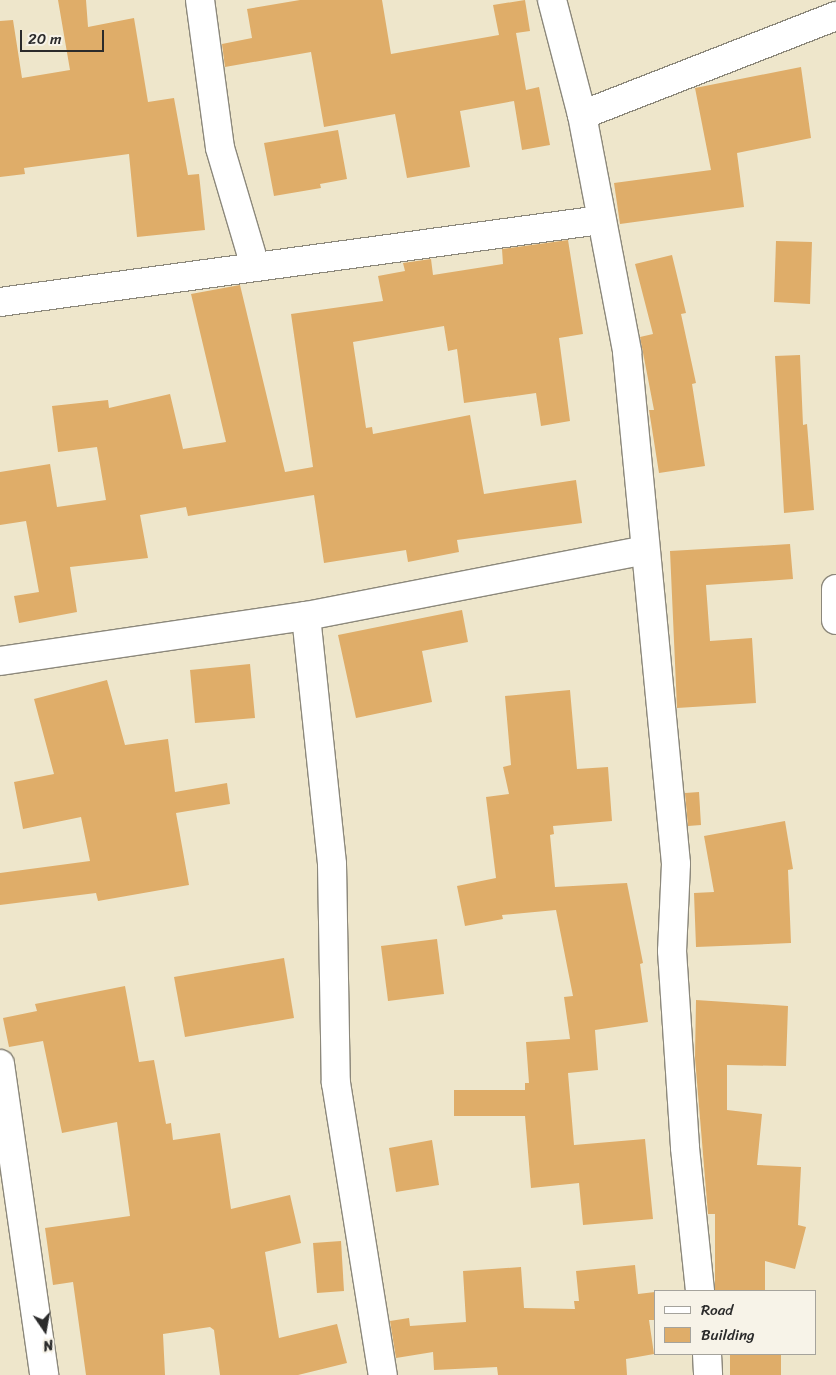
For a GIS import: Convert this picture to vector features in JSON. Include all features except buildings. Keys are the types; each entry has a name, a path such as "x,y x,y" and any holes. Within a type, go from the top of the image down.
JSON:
{"street":[{"path":"200,0 220,148 255,266"},
{"path":"552,0 582,115 600,220 628,352 644,550 676,864 672,951 685,1148 700,1290"},
{"path":"582,115 836,16"},
{"path":"0,302 600,220"},
{"path":"0,661 306,616 644,550"},
{"path":"306,616 332,864 336,1083 383,1375"},
{"path":"0,1064 44,1375"},
{"path":"706,1355 708,1375"}]}
